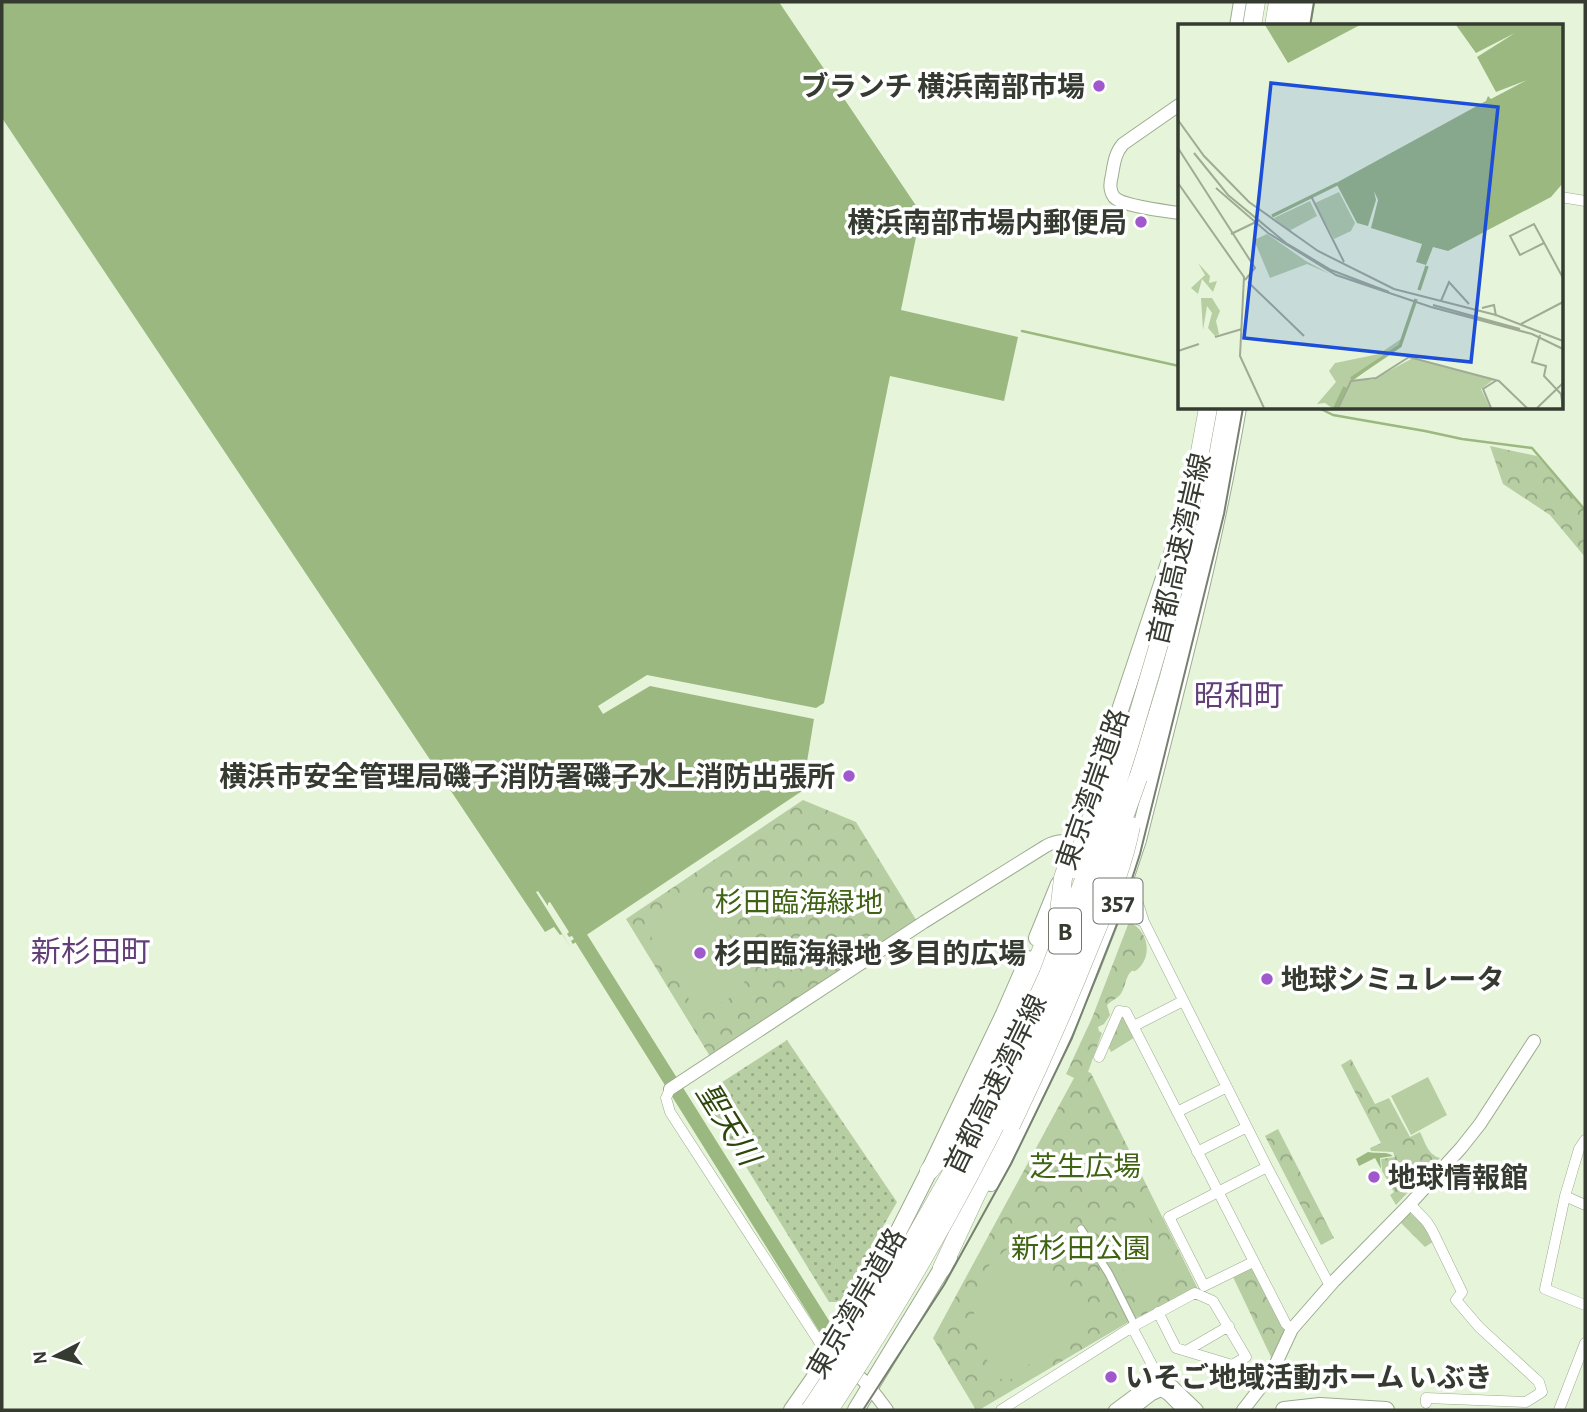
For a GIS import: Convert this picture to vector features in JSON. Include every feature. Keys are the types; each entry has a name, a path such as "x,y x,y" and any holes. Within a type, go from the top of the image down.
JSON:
{"highway":[{"path":"1252,24 1256,2"},
{"path":"1263,24 1266,2"},
{"path":"1269,24 1272,2"},
{"path":"1277,24 1278,2"},
{"path":"1278,24 1283,2"},
{"path":"1289,24 1290,2"},
{"path":"1290,24 1296,2"},
{"path":"1302,24 1306,2"},
{"name":"首都高速湾岸線","path":"810,1410 858,1338 948,1179 1003,1073 1048,975 1100,837 1164,627 1180,561 1207,410"},
{"name":"東京湾岸道路","path":"792,1410 829,1357 883,1262 929,1171 1004,1014 1076,843 1183,518 1207,410"},
{"name":"首都高速湾岸線","path":"830,1410 870,1348 969,1174 1017,1079 1067,968 1138,778 1168,680 1202,529 1223,410"},
{"name":"東京湾岸道路","path":"860,1408 890,1353 974,1216 1034,1099 1083,991 1113,916 1138,840 1204,577 1238,410"},
{"name":"357","path":"929,1171 959,1133 1059,912 1122,731 1191,502"},
{"name":"B","path":"942,1268 1011,1125 1100,922 1128,840 1138,778"},
{"path":"1284,1410 1320,1406 1386,1410"}],"street":[{"path":"1236,24 1240,2"},
{"path":"1178,106 1119,148 1110,185 1112,194 1120,201 1178,214"},
{"path":"1562,197 1585,201"},
{"path":"860,1408 670,1112 666,1098 670,1089 684,1079 924,922 1046,846 1059,841 1076,843 1126,877 1133,888 1144,922 1330,1286"},
{"path":"1113,916 1128,916 1144,922"},
{"path":"1134,1026 1183,1000"},
{"path":"1099,1057 1119,1011 1126,1012 1253,1262 1286,1324 1292,1329"},
{"path":"1243,1410 1270,1374 1292,1329 1461,1147 1480,1124 1534,1041"},
{"path":"1177,1112 1227,1087"},
{"path":"1197,1152 1247,1127"},
{"path":"1583,1147 1565,1196 1545,1289 1585,1305"},
{"path":"1253,1262 1204,1286 1169,1217 1267,1167"},
{"path":"1565,1196 1585,1205"},
{"path":"1410,1204 1432,1230 1462,1292 1456,1300 1463,1310 1539,1382 1542,1392 1526,1402 1426,1398 1426,1403"},
{"path":"1082,1229 1109,1274 1160,1385 1184,1410"},
{"path":"1001,1410 1133,1326 1158,1312 1195,1293 1213,1301 1246,1357 1232,1365 1176,1348 1158,1312"},
{"path":"1185,1351 1229,1326"},
{"path":"1559,1410 1585,1343"},
{"path":"887,1410 882,1377 890,1353"},
{"path":"829,1357 851,1369 870,1387 887,1410"},
{"path":"1131,1410 1160,1385"},
{"path":"1115,1410 1146,1387 1160,1385 1172,1386 1197,1410"}],"green space":[{"path":"1490,446 1537,456 1585,509 1585,557 1550,515 1503,484"},
{"name":"杉田臨海緑地","path":"803,800 856,822 918,923 711,1058 626,919"},
{"name":"杉田臨海緑地 多目的広場","path":"683,896 701,898 708,902 746,962 746,978 742,986 729,999 712,1006 702,1006 689,999 654,945 651,935 652,920 656,914"},
{"name":"新杉田公園","path":"1129,922 1144,936 1146,956 1139,968 1129,974 1120,995 1107,1005 1110,1015 1104,1024 1098,1027 1102,1033 1088,1072 1091,1073 1198,1289 1132,1320 976,1410 933,1338 1074,1078 1066,1074 1092,1018"},
{"path":"1118,1015 1127,1015 1137,1036 1111,1052 1107,1044"},
{"path":"787,1040 897,1202 840,1302 829,1302 702,1095"},
{"path":"1351,1059 1375,1104 1389,1098 1410,1137 1420,1132 1430,1151 1440,1158 1396,1205 1390,1195 1394,1192 1382,1171 1381,1159 1395,1157 1393,1152 1371,1151 1370,1148 1381,1143 1341,1065"},
{"path":"1428,1077 1447,1115 1411,1135 1391,1096"},
{"path":"1278,1129 1334,1238 1321,1245 1265,1136"},
{"path":"1143,1206 1180,1279 1139,1300 1101,1228"},
{"path":"1410,1213 1425,1226 1434,1241 1425,1247 1401,1223"},
{"path":"1021,1238 1088,1316 1005,1384 984,1356 973,1325 976,1292 991,1262"},
{"path":"1253,1265 1286,1330 1272,1359 1233,1277"}],"shaded area":[{"path":"2,2 779,2 921,213 901,310 1018,337 1004,401 890,376 824,703 816,708 647,675 598,706 603,714 650,686 814,719 805,774 776,768 774,772 804,779 802,791 570,946 554,927 545,932 2,118"},
{"path":"1368,1152 1393,1156 1380,1158 1381,1169 1375,1158 1359,1166 1356,1159"}],"pier":[{"path":"538,891 548,906 550,902 569,932 567,934 574,939 571,941 574,946 571,948 536,892"}],"waterway":[{"path":"1022,331 1178,366"},
{"path":"1323,410 1333,415 1462,439 1532,448 1585,510"},
{"name":"聖天川","path":"581,938 831,1337"}],"tram line":[{"path":"1310,24 1314,2"},
{"path":"863,1410 944,1285 1011,1164 1072,1038 1119,919 1140,854 1224,514 1243,410"}],"place":[{"name":"ブランチ 横浜南部市場","path":"1099,86"},
{"name":"横浜南部市場内郵便局","path":"1141,222"},
{"name":"横浜市安全管理局磯子消防署磯子水上消防出張所","path":"849,776"},
{"name":"杉田臨海緑地 多目的広場","path":"700,953"},
{"name":"地球シミュレータ","path":"1267,979"},
{"name":"地球情報館","path":"1374,1177"},
{"name":"いそご地域活動ホーム いぶき","path":"1111,1377"}],"district":[{"name":"昭和町","path":"1239,696"},
{"name":"新杉田町","path":"91,952"}],"park label":[{"name":"芝生広場","path":"1085,1166"}]}
